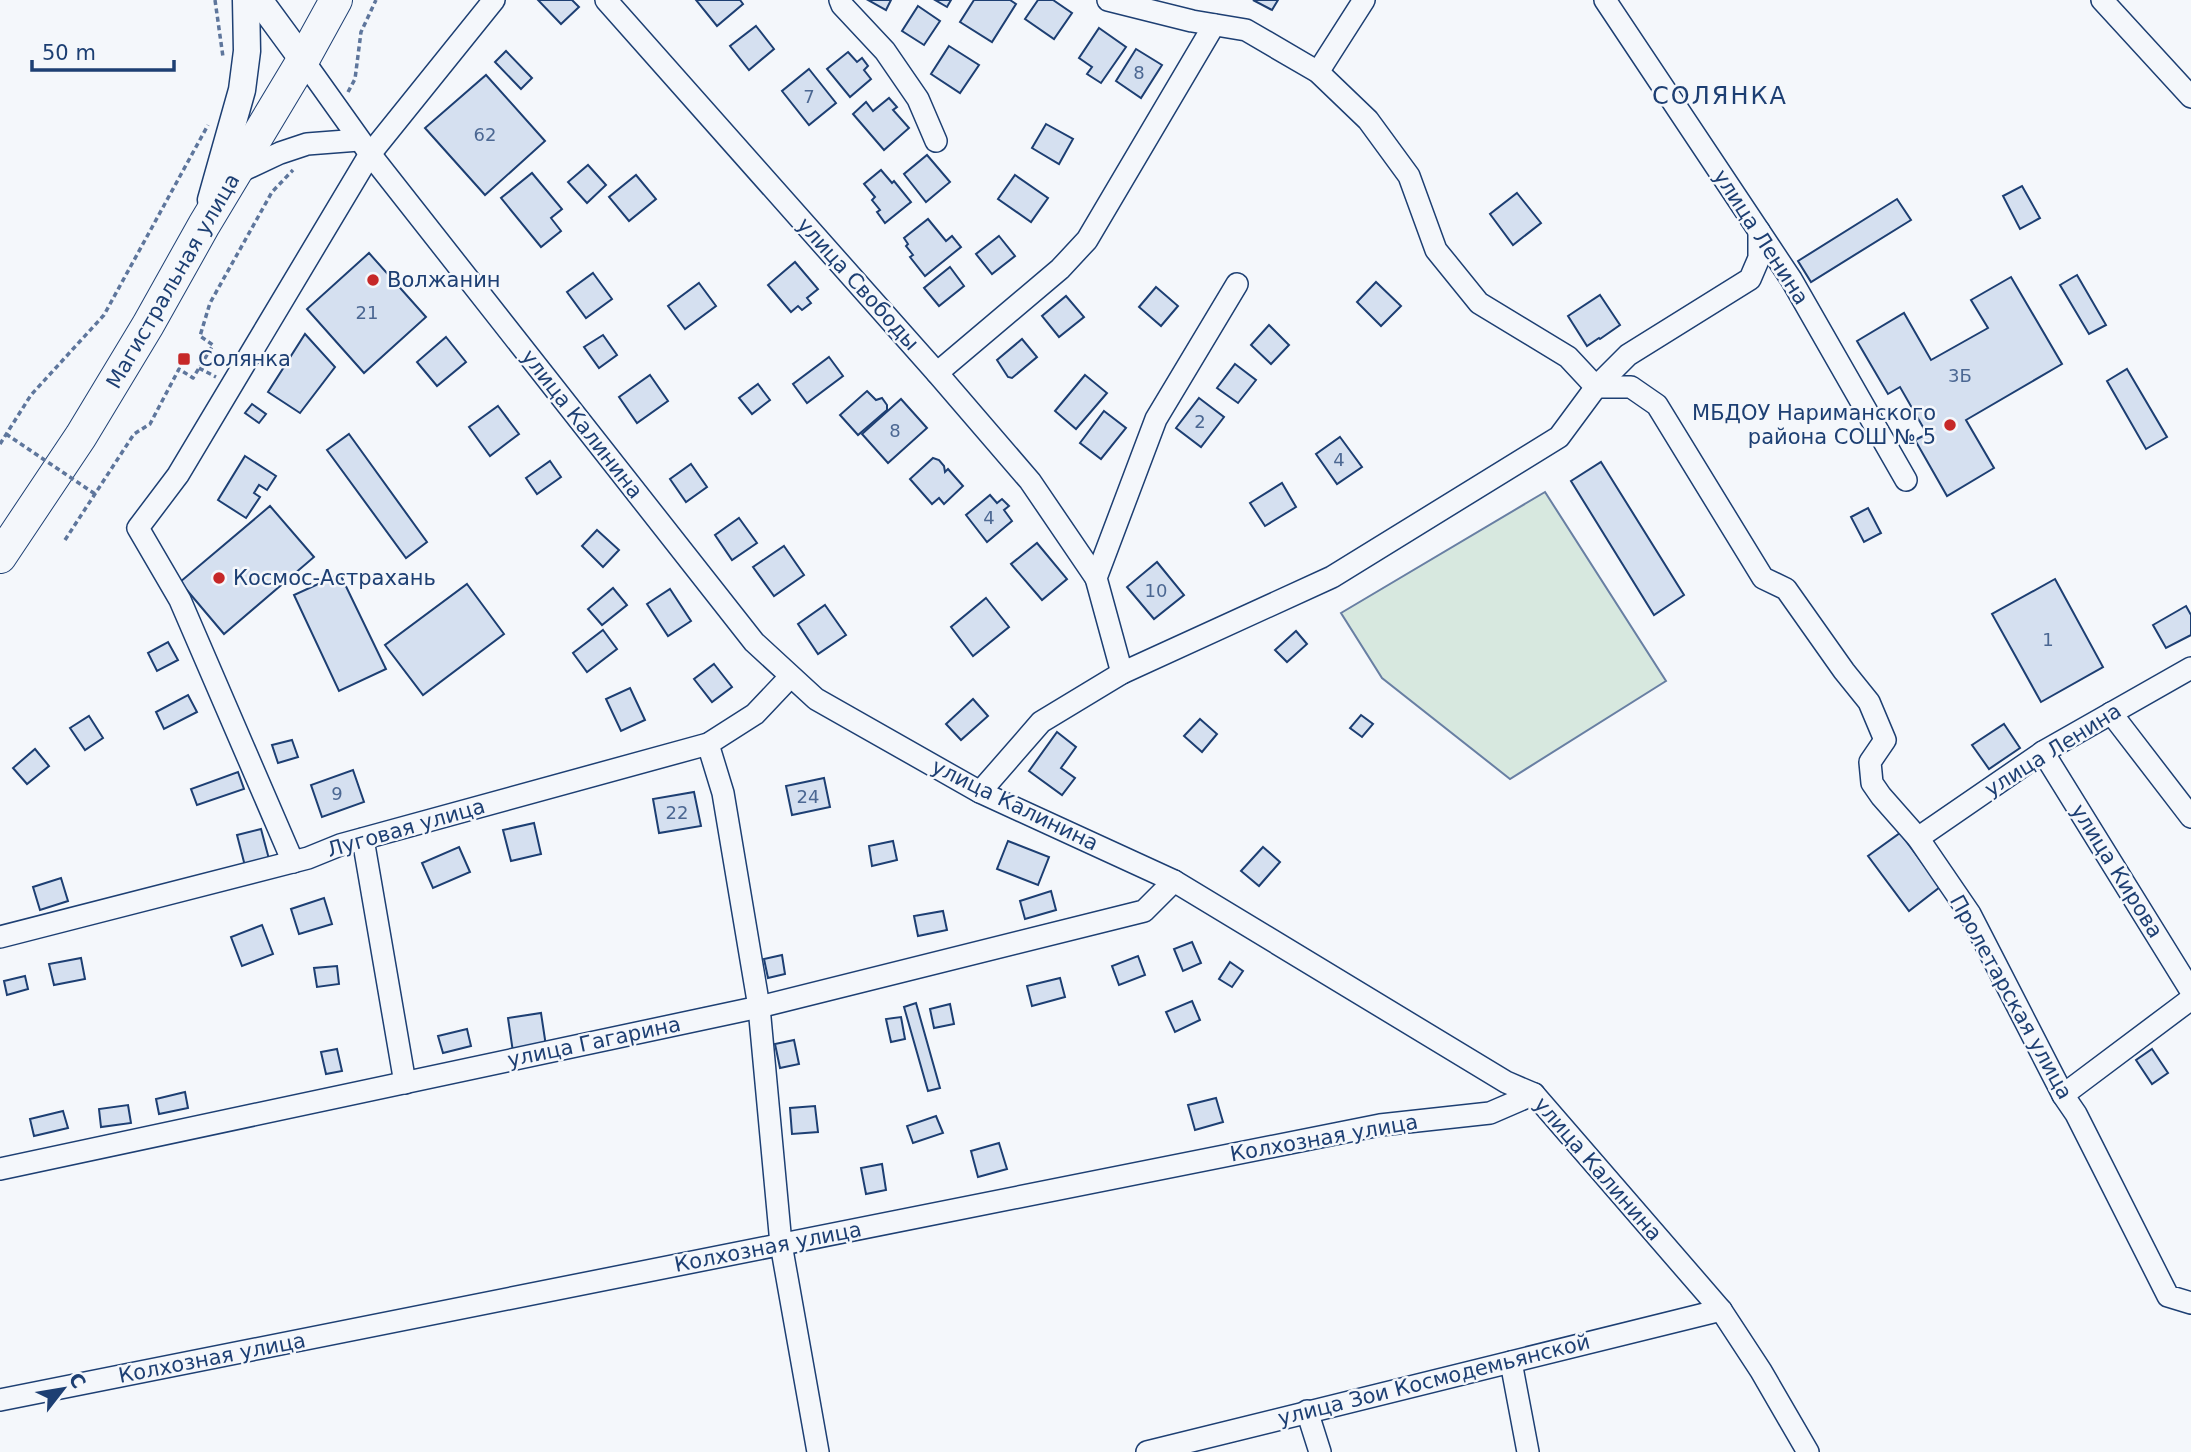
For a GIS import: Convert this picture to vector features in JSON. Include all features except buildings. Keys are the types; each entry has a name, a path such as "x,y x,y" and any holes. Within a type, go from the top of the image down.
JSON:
{"highway":[{"name":"Магистральная улица","path":"0,557 81,436 148,325 336,0"}],"main road":[{"path":"204,225 242,90 247,51 246,0"},
{"path":"259,0 303,61"}],"street":[{"path":"293,862 180,600 138,528 178,475 365,147 494,0"},
{"name":"улица Свободы","path":"606,0 1030,481 1096,578 1122,673"},
{"path":"840,0 885,51 918,99 936,141"},
{"path":"1108,0 1246,30 1318,72 1368,120 1409,176 1436,250 1479,303 1569,357 1596,387"},
{"path":"1318,72 1364,0"},
{"name":"улица Ленина","path":"1605,0 1791,279 1906,480"},
{"path":"2102,0 2191,97"},
{"path":"937,373 1060,269 1087,240 1214,24"},
{"name":"улица Калинина","path":"303,61 365,147 754,642 790,677 816,699 980,792 1174,881 1506,1082 1534,1094 1721,1310 1761,1371 1808,1452"},
{"path":"235,174 307,144 327,141 365,147"},
{"path":"980,792 1041,722 1122,673 1332,577 1559,436 1596,387 1628,355 1750,279 1759,258 1759,231"},
{"path":"1096,578 1156,419 1237,284"},
{"name":"Пролетарская улица","path":"1596,387 1631,387 1657,405 1763,578 1786,589 1869,702 1885,740 1870,762 1872,783 1918,838 1970,915 2063,1096 2076,1114 2168,1296 2191,1303"},
{"name":"улица Ленина","path":"1918,838 2043,752 2191,668"},
{"name":"Луговая улица","path":"0,937 293,862 363,839 708,744 755,714 790,677"},
{"path":"2111,713 2191,817"},
{"path":"708,744 723,793 759,1007 781,1244 818,1452"},
{"name":"улица Кирова","path":"2043,752 2191,991"},
{"path":"363,839 405,1083"},
{"name":"улица Гагарина","path":"0,1169 759,1007 1144,911 1174,881"},
{"path":"2063,1096 2191,999"},
{"name":"Колхозная улица","path":"0,1400 1380,1125 1490,1114 1534,1094"},
{"name":"улица Зои Космодемьянской","path":"1147,1452 1721,1310"},
{"path":"1511,1362 1528,1452"},
{"path":"1307,1411 1320,1452"}],"path":[{"path":"215,0 223,59"},
{"path":"0,444 31,395 104,315 213,115"},
{"path":"65,540 134,434 150,424 179,369 193,378 213,345 200,336"},
{"path":"6,434 95,494"}],"shaded area":[{"path":"1545,492 1666,681 1510,779 1382,678 1341,613"}],"place":[{"name":"Волжанин","path":"373,280"},
{"name":"Солянка","path":"184,359"},
{"name":"МБДОУ Нариманского района СОШ № 5","path":"1950,425"},
{"name":"Космос-Астрахань","path":"219,578"}],"district":[{"name":"СОЛЯНКА","path":"1720,96"}]}
